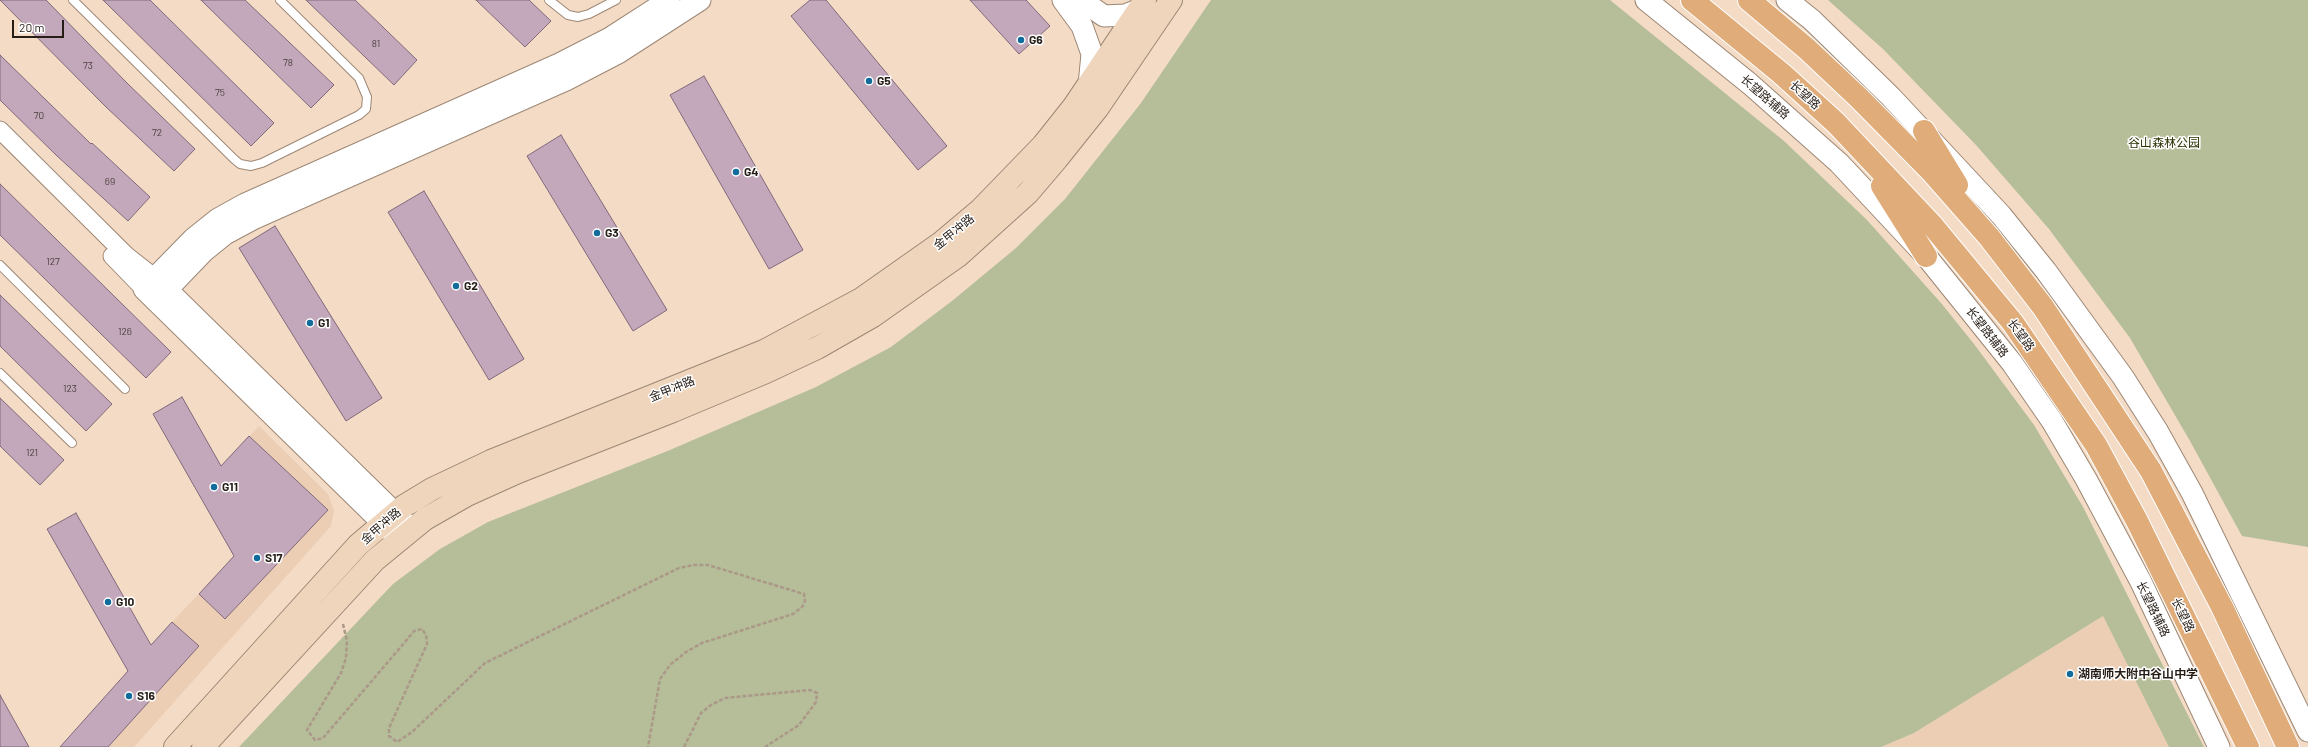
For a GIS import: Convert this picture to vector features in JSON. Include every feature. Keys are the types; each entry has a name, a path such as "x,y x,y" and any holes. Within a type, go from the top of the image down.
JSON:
{"main road":[{"name":"金甲冲路","path":"203,747 375,560 405,534 467,495 708,396 817,348 873,316 958,256 1028,193 1097,109 1171,0"},
{"name":"长望路","path":"1692,0 1782,74 1854,141 1932,226 2013,323 2096,445 2137,521 2248,747"},
{"path":"1749,0 1807,49 1859,98 1931,171 1988,237 2043,307 2151,471 2222,607 2288,747"},
{"name":"金甲冲路","path":"175,747 358,545 388,518 432,489 527,446 764,351 861,299 897,275 980,210 1043,145 1089,85 1142,5"},
{"path":"1924,131 1988,237"},
{"path":"1854,141 1926,256"}],"street":[{"path":"155,289 193,239 218,219 245,204 559,64 610,38 669,0"},
{"path":"155,289 225,234 253,219 566,80 618,53 700,0"},
{"path":"1063,0 1082,26 1092,54 1089,85"},
{"path":"1081,0 1104,16 1125,15 1142,5"},
{"name":"长望路辅路","path":"1646,0 1750,84 1839,163 1926,256 2012,363 2052,421 2086,479 2140,582 2220,747"},
{"path":"1787,0 1846,52 1924,131 2002,215 2046,271 2123,377 2158,432 2192,493 2308,731"},
{"path":"0,130 127,256 155,289 405,534"},
{"path":"0,144 122,264 155,289"}],"lane":[{"path":"74,0 234,159 240,164 251,166 262,163 359,115 366,109 367,97 359,78 280,0"},
{"path":"549,0 568,15 578,17 589,14 616,0"},
{"path":"0,265 125,389"},
{"path":"0,372 72,443"}],"path":[{"path":"328,610 344,625 347,642 346,658 341,673 307,730 315,740 323,738 333,729 414,631 422,629 426,634 427,644 389,728 389,736 397,742 412,732 485,663 679,568 694,565 708,565 804,594 805,601 802,607 793,614 702,643 686,652 670,665 660,679 648,747"},
{"path":"684,747 702,713 711,704 725,698 810,690 817,693 816,702 799,725 765,747"}],"shaded area":[{"path":"259,426 328,494 334,511 331,526 134,747 60,747 172,622 266,523 231,456"},
{"name":"湖南师大附中谷山中学","path":"2103,616 2169,747 1881,747 1914,733"}],"green space":[{"path":"1211,0 1610,0 1784,141 1867,220 1941,303 1974,344 2034,425 2083,507 2204,747 2169,747 2103,616 1914,733 1881,747 239,747 393,584 440,549 488,522 670,450 816,387 891,347 952,301 1016,248 1065,199 1141,103"},
{"name":"谷山森林公园","path":"1828,0 2308,0 2308,547 2242,536 2190,441 2130,338 2049,229 1976,145 1883,49"}],"building":[{"path":"0,0 46,0 127,83 195,149 174,171 105,106"},
{"path":"103,0 150,0 274,123 251,146"},
{"path":"201,0 245,0 334,85 311,108"},
{"path":"306,0 355,0 417,60 394,85"},
{"path":"476,0 529,0 551,21 525,47"},
{"name":"G5","path":"810,0 826,0 947,146 918,170 791,16"},
{"name":"G6","path":"970,0 1026,0 1050,26 1019,54"},
{"path":"0,55 91,144 92,143 150,197 128,221 56,155 0,100"},
{"name":"G4","path":"704,76 803,250 769,269 670,95"},
{"name":"G3","path":"561,135 667,310 633,331 527,156"},
{"path":"0,184 171,352 146,378 0,235"},
{"name":"G2","path":"424,191 524,359 489,380 388,212"},
{"name":"G1","path":"275,226 382,398 346,421 239,248"},
{"path":"0,295 112,404 86,431 0,346"},
{"path":"182,397 221,466 249,436 328,510 225,619 199,594 234,556 153,414"},
{"path":"0,398 64,460 40,485 0,446"},
{"path":"76,513 151,645 172,622 199,646 108,747 60,747 128,671 47,529"},
{"path":"0,695 29,747 0,747"}],"place":[{"name":"G6","path":"1021,40"},
{"name":"G5","path":"869,81"},
{"name":"G4","path":"736,172"},
{"name":"G3","path":"597,233"},
{"name":"G2","path":"456,286"},
{"name":"G1","path":"310,323"},
{"name":"G11","path":"214,487"},
{"name":"S17","path":"257,558"},
{"name":"G10","path":"108,602"},
{"name":"湖南师大附中谷山中学","path":"2070,674"},
{"name":"S16","path":"129,696"}]}
